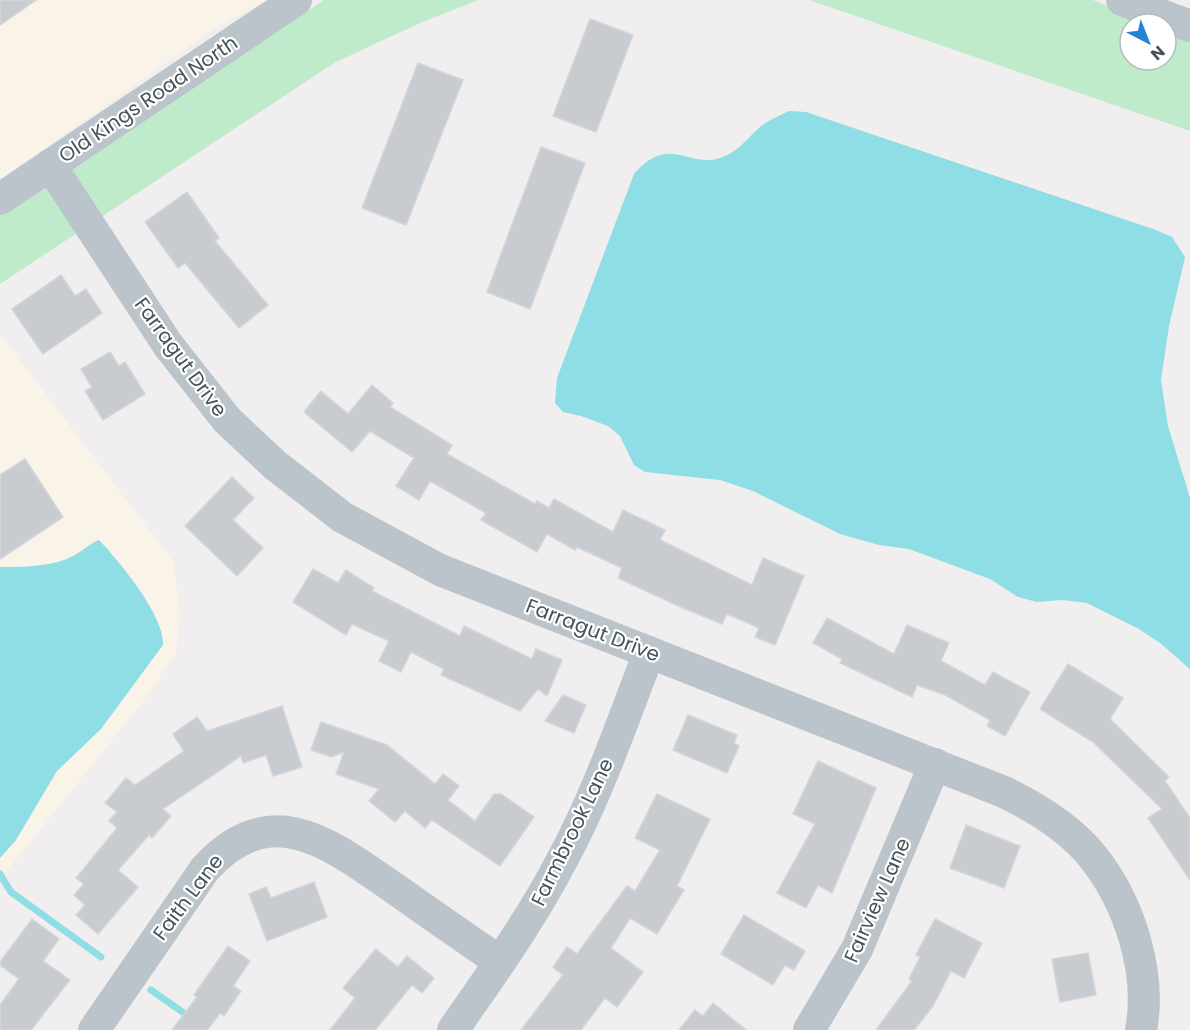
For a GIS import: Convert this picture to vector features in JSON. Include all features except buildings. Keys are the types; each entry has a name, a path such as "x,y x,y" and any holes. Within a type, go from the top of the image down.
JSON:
{"street":[{"name":"Old Kings Road North","path":"0,199 297,0"},
{"path":"1122,0 1190,26"},
{"name":"Farragut Drive","path":"50,165 191,376 227,420 307,492 375,537 440,570 1004,792 1036,809 1065,830 1092,857 1119,900 1137,950 1142,988 1141,1030"},
{"name":"Farmbrook Lane","path":"453,1030 532,914 572,841 600,780 650,653"},
{"name":"Fairview Lane","path":"809,1030 857,949 935,764"},
{"name":"Faith Lane","path":"94,1030 205,869 228,847 268,831 293,831 328,844 500,962"}],"shaded area":[{"path":"0,0 268,0 219,25 0,180"},
{"path":"0,334 173,561 180,613 176,653 143,702 0,879"}],"green space":[{"path":"324,0 479,0 422,22 334,63 0,284 0,215"},
{"path":"809,0 1093,0 1122,12 1118,12 1118,72 1178,72 1178,35 1190,40 1190,131"}],"water":[{"path":"789,111 806,112 1172,237 1185,257 1169,326 1161,380 1168,426 1190,498 1190,669 1160,643 1139,629 1087,603 1062,600 1037,602 1018,597 990,579 909,549 879,545 840,534 753,491 720,480 645,472 634,465 620,436 608,426 563,412 555,403 557,378 634,174 658,156 669,154 709,160 720,158 738,148 764,124"},
{"path":"99,540 129,575 149,605 162,633 163,645 101,729 57,771 16,840 0,858 0,567 58,562 75,555"}],"waterway":[{"path":"0,874 11,892 101,957"},
{"path":"151,990 191,1018"}]}
